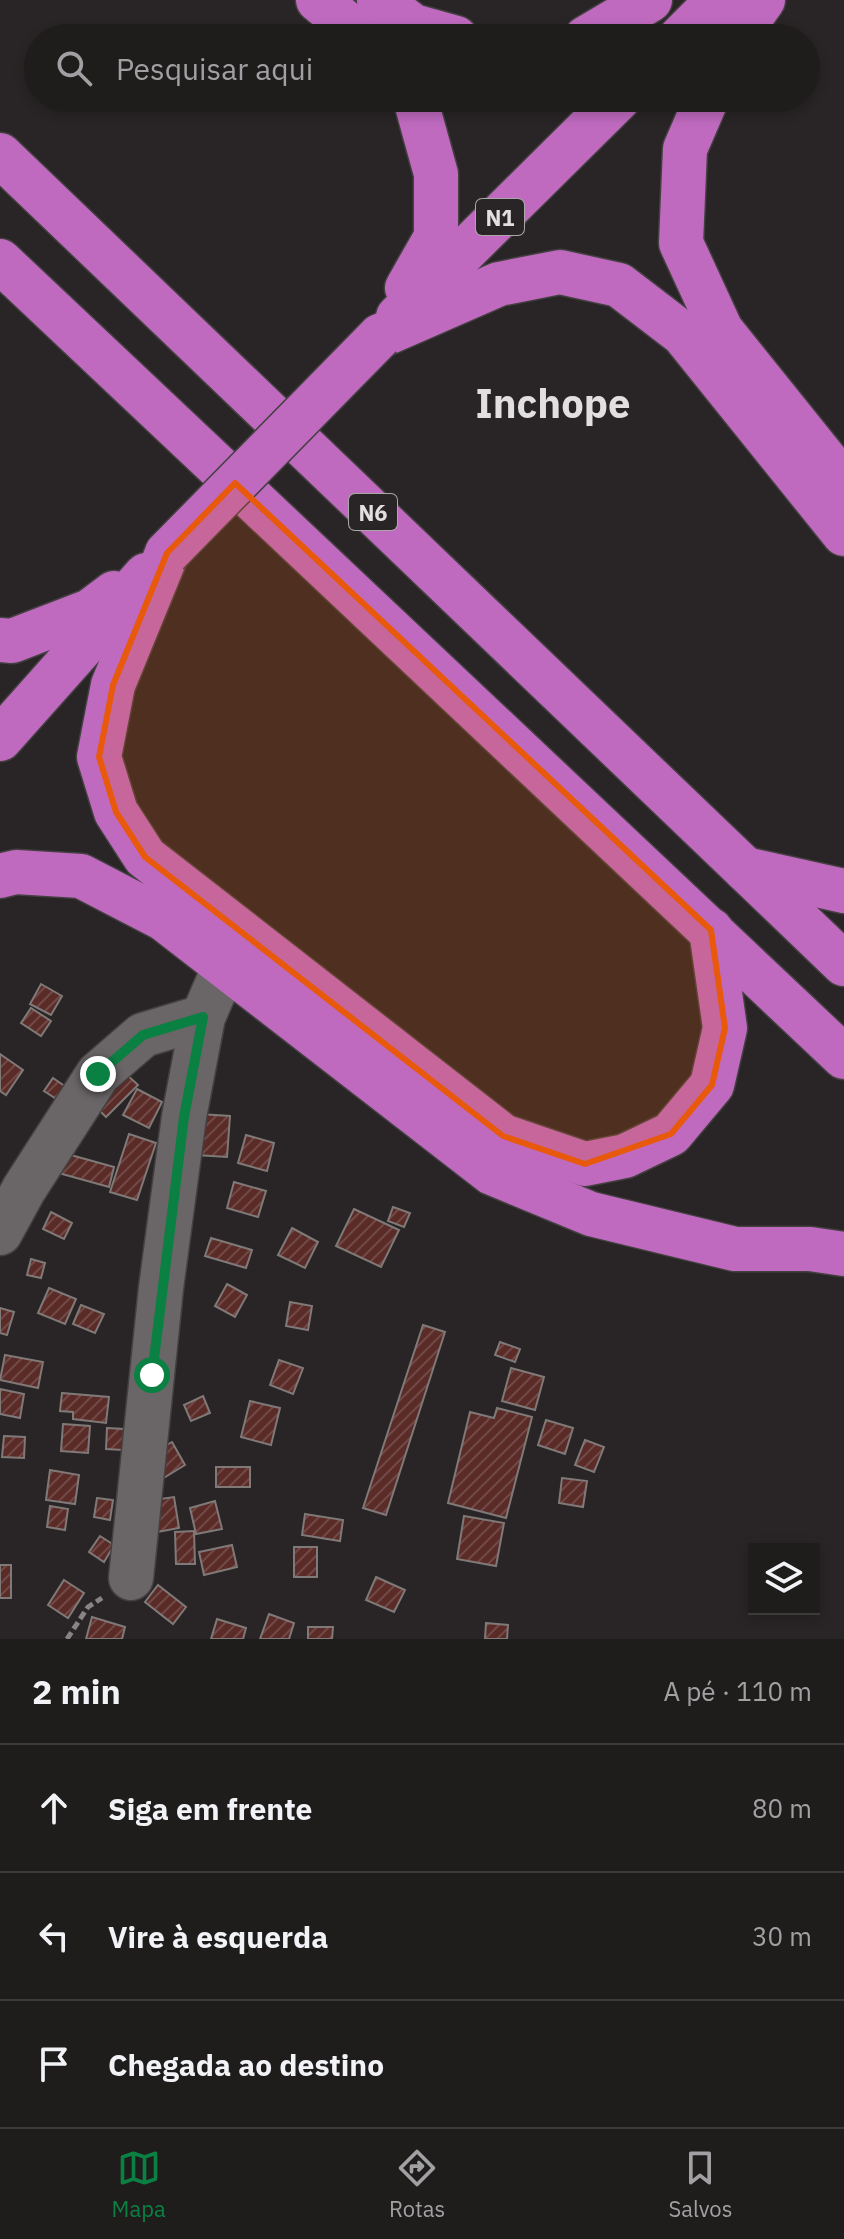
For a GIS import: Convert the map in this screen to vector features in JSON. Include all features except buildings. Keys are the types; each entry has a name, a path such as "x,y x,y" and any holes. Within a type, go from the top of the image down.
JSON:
{"highway":[{"path":"318,0 347,24"},
{"path":"379,0 410,24"},
{"path":"610,24 650,0"},
{"path":"694,24 718,0"},
{"path":"746,24 763,0"},
{"path":"0,739 167,553 380,336 436,237 436,174 419,112"},
{"name":"N1","path":"380,336 605,112"},
{"path":"701,112 685,149 681,243 721,330 844,483"},
{"name":"N6","path":"0,155 844,964"},
{"path":"0,261 844,1057"},
{"path":"380,336 499,284 560,272 619,285 683,334 844,534"},
{"path":"167,553 110,699 99,757 116,812 145,857 503,1136 585,1164 625,1156 671,1134 712,1085 725,1028 711,930"},
{"path":"0,640 12,641 90,611 167,553"},
{"path":"745,869 844,891"},
{"path":"0,876 16,872 81,876 164,919 492,1173 591,1214 735,1249 810,1249 844,1254"}],"street":[{"path":"131,1578 161,1288 184,1117 203,1017 225,966"},
{"path":"0,1233 24,1189 98,1074 143,1035 203,1017"}],"path":[{"path":"67,1639 88,1607 131,1578"}],"highlighted area":[{"path":"235,483 711,930 725,1028 712,1085 671,1134 585,1164 503,1136 145,857 116,812 99,757 113,685 167,553"}],"district":[{"name":"Inchope","path":"553,403"}],"route":[{"path":"98,1074 143,1035 203,1017 184,1117 152,1375"}]}
